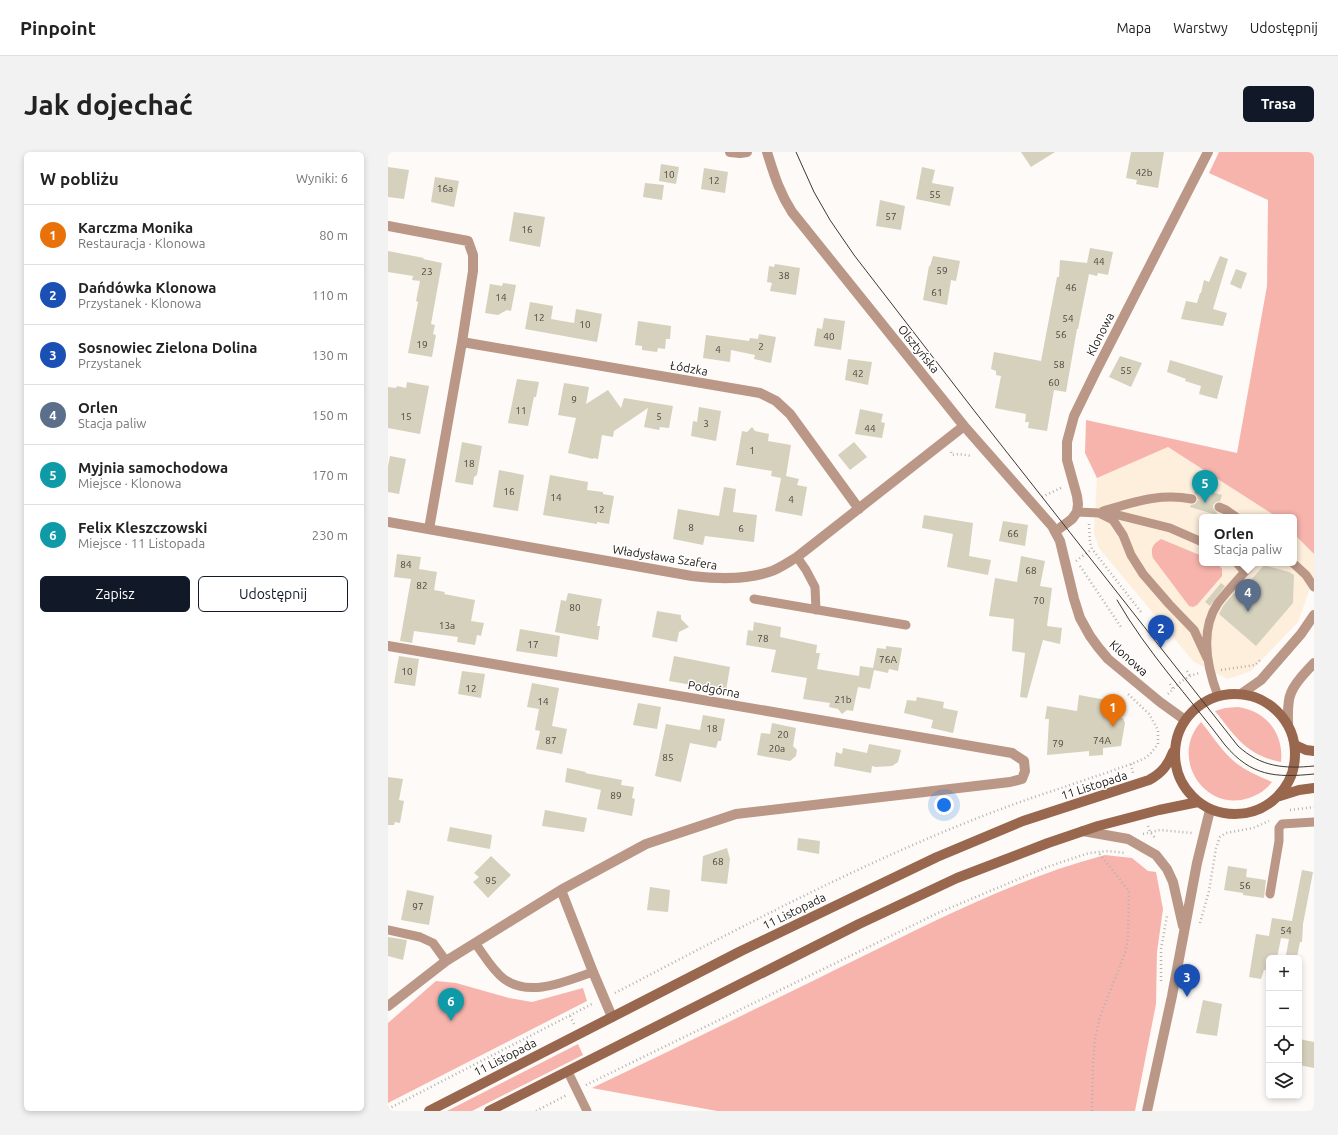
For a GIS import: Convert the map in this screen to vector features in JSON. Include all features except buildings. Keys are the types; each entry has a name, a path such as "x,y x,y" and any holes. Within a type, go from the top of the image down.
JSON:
{"main road":[{"path":"1280,796 1293,772 1295,745 1288,724 1268,702 1255,697 1229,693 1203,703 1185,720 1175,742 1173,752 1176,768 1180,781 1188,792 1198,802 1210,810 1224,814 1244,813 1258,810 1280,796 1299,790 1314,788"},
{"path":"1295,745 1306,750 1314,751"},
{"name":"11 Listopada","path":"428,1111 741,951 937,857 1023,821 1149,780 1157,776 1167,766 1173,752"},
{"path":"489,1111 859,924 957,878 1098,826 1159,810 1198,802"}],"street":[{"path":"730,152 747,152"},
{"name":"Olsztyńska","path":"767,152 777,184 783,198 792,212 964,426 1056,532 1065,559"},
{"name":"Klonowa","path":"1077,512 1077,496 1067,460 1067,442 1074,416 1208,152"},
{"path":"388,226 468,241 473,255 462,342 429,529"},
{"name":"Łódzka","path":"462,342 760,393 776,401 790,414 859,509"},
{"name":"Władysława Szafera","path":"388,522 718,580 752,576 771,572 797,557 964,426"},
{"path":"1056,532 1072,519 1077,512"},
{"name":"Klonowa","path":"1065,559 1080,618 1090,636 1108,659 1160,702 1185,720"},
{"path":"1241,694 1261,680 1314,615"},
{"name":"Podgórna","path":"388,646 1012,753 1024,760 1025,771 1022,778 1010,782 736,814 646,844 561,890"},
{"path":"1288,724 1288,704 1291,692 1314,662"},
{"path":"1147,1111 1210,810"},
{"path":"1083,831 1128,839 1156,855 1167,870 1172,882 1184,930"},
{"path":"388,1006 446,961 561,890 612,1017"}],"lane":[{"path":"1099,513 1148,498 1177,496 1192,499"},
{"path":"1219,507 1232,514"},
{"path":"1077,512 1118,515 1170,528 1199,541"},
{"path":"1099,513 1113,520 1123,535 1131,555 1143,574 1194,630 1207,658"},
{"path":"797,557 815,587 816,610"},
{"path":"1240,566 1245,572"},
{"path":"1218,696 1207,658 1206,640 1209,622 1218,604 1250,566"},
{"path":"1296,566 1306,575 1314,587"},
{"path":"754,599 906,626"},
{"path":"1270,894 1279,841 1279,828 1282,824 1314,822"},
{"path":"388,930 420,937 433,943 446,961"},
{"path":"475,943 494,969 504,979 515,985 528,988 542,987 593,972"},
{"path":"568,1072 587,1111"}],"path":[{"path":"1076,561 1092,549"},
{"path":"1065,559 1076,561 1121,627"},
{"path":"1149,714 1173,689 1193,674 1255,665 1266,654"},
{"path":"1187,671 1190,676"},
{"path":"1170,684 1173,689"},
{"path":"388,1109 836,880 984,816 1130,764"},
{"path":"1289,810 1314,807"},
{"path":"1128,839 1160,830 1175,830 1220,837 1226,834 1253,828 1272,819"},
{"path":"536,1111 938,913 1047,867 1108,847"},
{"path":"1092,1111 1095,1038 1100,1018 1126,953 1128,938 1129,891 1098,851"},
{"path":"1160,984 1161,949 1168,912"}],"shaded area":[{"path":"1219,152 1314,152 1314,554 1297,537 1297,514 1272,514 1168,447 1097,478 1085,453 1086,420 1237,453 1267,286 1268,200 1209,173"},
{"path":"1168,447 1272,514 1199,514 1199,566 1297,566 1297,537 1314,554 1314,577 1298,622 1251,671 1228,679 1194,662 1099,548 1094,533 1097,478"},
{"path":"1161,539 1199,555 1199,566 1220,566 1222,569 1222,576 1197,605 1193,607 1189,606 1153,558 1153,547"},
{"path":"1238,707 1257,713 1271,725 1279,742 1281,762 1269,759 1250,750 1236,737 1215,711 1225,708"},
{"path":"1201,722 1231,759 1244,768 1272,782 1270,785 1262,792 1252,797 1233,800 1218,797 1206,790 1196,779 1190,765 1189,751 1192,736"},
{"path":"1105,855 1132,858 1148,871 1156,872 1163,909 1157,952 1156,1004 1135,1111 717,1111 592,1088 978,901 1041,875"},
{"path":"436,981 456,983 509,998 532,1002 583,988 587,1001 388,1103 388,1023"},
{"path":"578,1044 583,1055 472,1111 447,1111"}],"tram line":[{"path":"796,152 814,192 830,220 854,255 976,413 1238,746 1255,758 1273,765 1283,767 1314,766"},
{"path":"1117,600 1141,638 1155,656 1225,745 1244,763 1254,769 1276,775 1287,776 1314,774"}],"place":[{"name":"Myjnia samochodowa","path":"1205,503"},
{"name":"Orlen","path":"1248,612"},
{"name":"Dańdówka Klonowa","path":"1161,648"},
{"name":"Karczma Monika","path":"1113,727"},
{"name":"Sosnowiec Zielona Dolina","path":"1187,997"},
{"name":"Felix Kleszczowski","path":"451,1021"}]}
